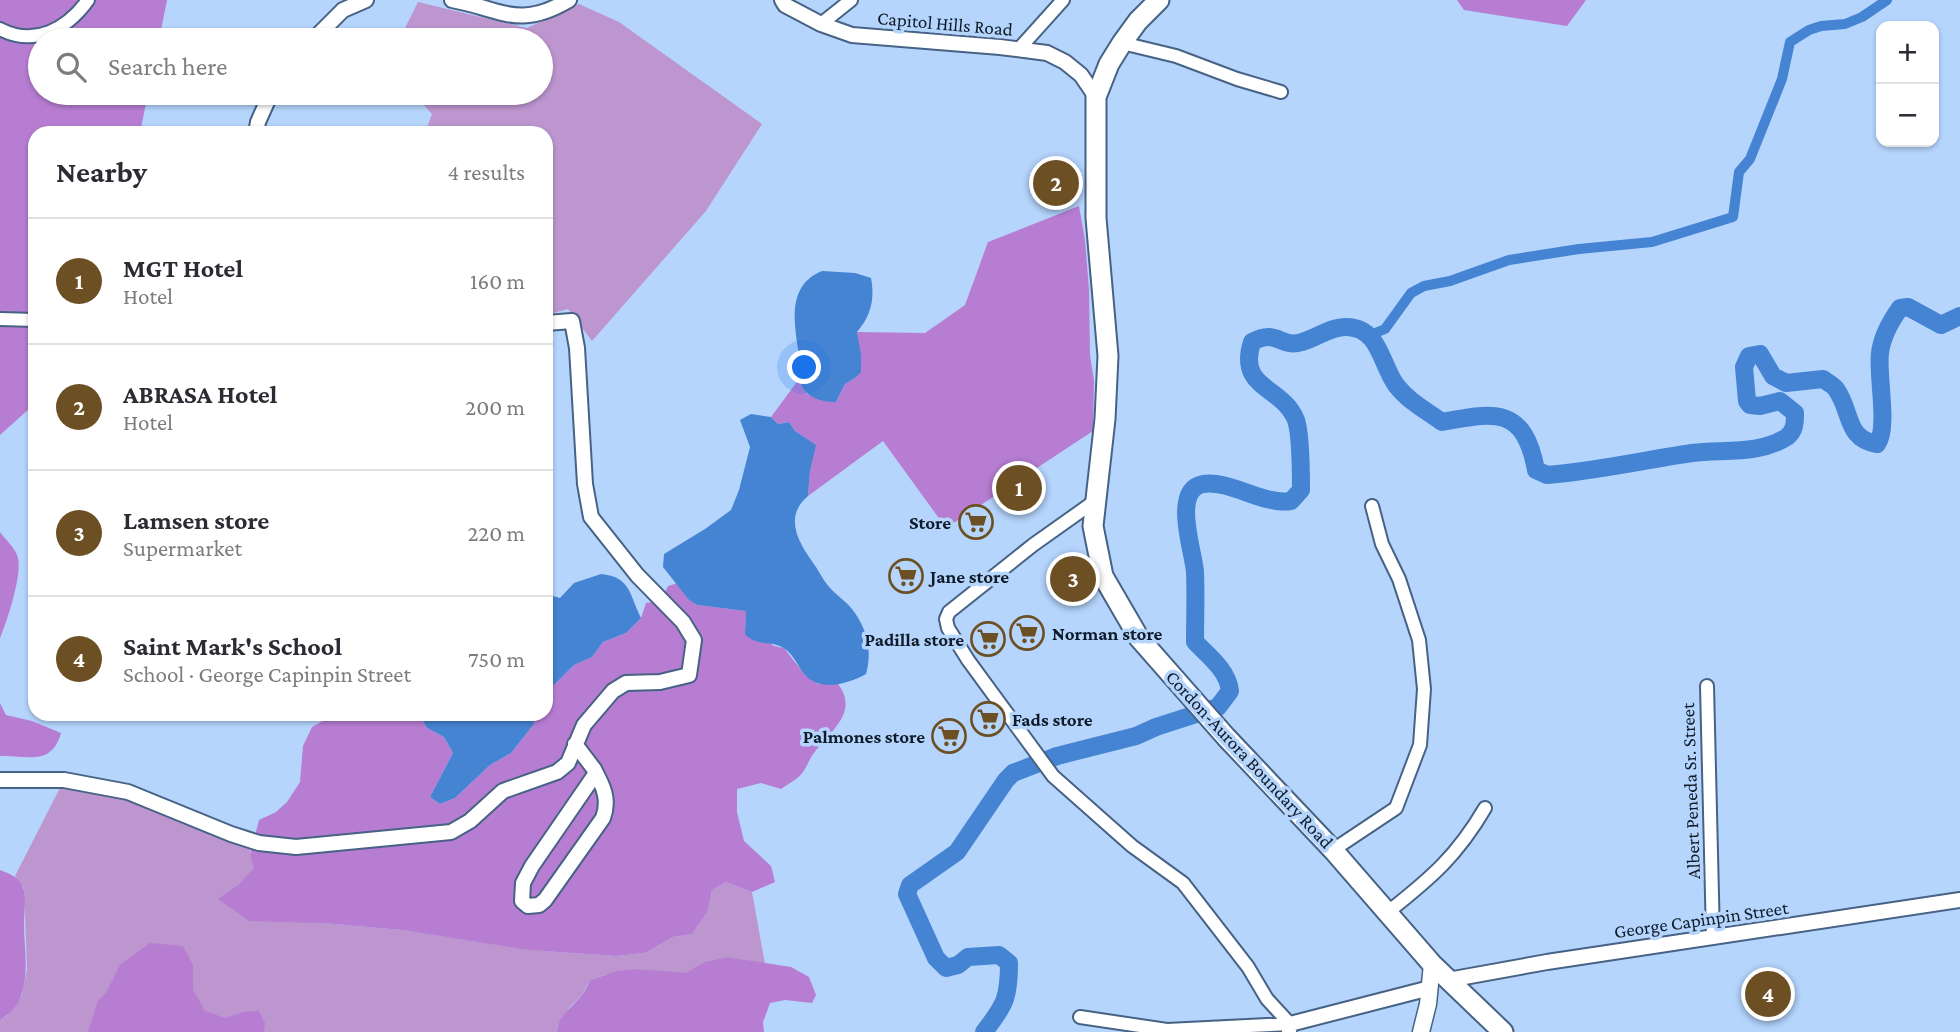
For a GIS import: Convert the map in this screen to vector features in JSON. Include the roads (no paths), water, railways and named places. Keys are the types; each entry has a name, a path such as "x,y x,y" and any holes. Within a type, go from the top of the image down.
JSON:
{"main road":[{"name":"Cordon-Aurora Boundary Road","path":"1159,0 1138,21 1122,43 1109,64 1096,97 1096,218 1108,356 1105,419 1093,526 1103,576 1139,638 1226,737 1333,850 1432,964 1503,1032"},
{"path":"1421,1032 1428,1004 1432,964"},
{"path":"1428,1004 1451,983"}],"street":[{"path":"59,28 66,25 88,0"},
{"path":"325,28 342,10 366,0"},
{"path":"452,0 507,16 536,16 569,0"},
{"name":"Capitol Hills Road","path":"782,0 785,5 821,24 852,35 1047,53 1082,75 1096,97"},
{"path":"821,24 851,0"},
{"path":"1019,49 1063,0"},
{"path":"0,29 20,35 28,34"},
{"path":"1122,43 1176,56 1237,79 1282,92"},
{"path":"257,126 266,105"},
{"path":"0,319 28,320"},
{"path":"0,780 64,780 128,792 259,843 296,847 451,832 470,821 503,791 557,772 568,763 584,725 613,691 626,682 660,682 689,675 694,640 683,622 637,575 590,517 586,493 577,348 572,321 553,322"},
{"path":"1095,501 1033,545 946,616 948,628 968,660 1053,776 1132,846 1183,883 1248,967 1289,1028"},
{"path":"1333,850 1396,808 1420,745 1424,689 1419,640 1399,579 1382,544 1372,506"},
{"name":"Albert Peneda Sr. Street","path":"1707,686 1713,937"},
{"path":"575,744 596,773 607,797 607,806 603,818 545,900 539,905 528,906 522,901 523,883 596,773"},
{"path":"1388,912 1448,861 1468,838 1485,808"},
{"name":"George Capinpin Street","path":"1451,983 1547,962 1960,901"},
{"path":"1080,1017 1167,1031 1289,1028 1430,988"}],"water":[{"path":"822,271 855,273 871,278 872,286 869,313 857,332 861,372 845,384 836,402 813,397 803,388 800,379 795,320 797,297 802,286"},
{"path":"751,414 771,417 778,424 789,422 795,431 816,445 808,496 796,513 796,532 804,550 827,585 855,613 866,635 869,658 866,674 851,681 826,685 811,680 785,649 754,641 745,634 746,611 697,605 689,600 663,567 664,554 731,510 750,447 740,420"},
{"path":"601,574 618,579 628,588 641,618 626,633 603,642 592,657 574,665 553,686 553,596 560,598 574,583"},
{"path":"423,721 534,721 511,753 490,765 455,798 440,804 430,797 453,753 444,737 427,728"}],"waterway":[{"path":"1368,336 1385,329 1411,293 1424,286 1450,281 1509,260 1579,249 1652,242 1733,217 1739,172 1750,159 1782,79 1790,42 1809,30 1845,24 1862,17 1887,0"},
{"path":"984,1032 1004,1001 1009,963 999,955 968,957 958,965 946,968 936,958 907,894 910,885 957,852 1013,773 1057,756 1136,736 1218,707 1230,691 1222,670 1195,642 1195,572 1187,523 1188,498 1193,489 1203,484 1224,486 1280,501 1291,501 1301,490 1300,445 1296,420 1281,400 1256,379 1249,358 1252,342 1268,337 1295,343 1335,328 1358,329 1373,341 1396,385 1412,401 1442,422 1492,416 1515,424 1524,434 1531,449 1536,470 1547,475 1692,453 1753,449 1765,447 1787,437 1793,429 1795,413 1780,401 1760,406 1750,405 1747,401 1744,367 1749,356 1760,354 1773,376 1786,383 1823,379 1832,385 1841,397 1854,430 1867,441 1877,444 1882,426 1880,353 1896,313 1900,308 1908,307 1941,325 1960,316"}],"place":[{"name":"ABRASA Hotel","path":"1056,183"},
{"name":"MGT Hotel","path":"1019,488"},
{"name":"Store","path":"976,522"},
{"name":"Jane store","path":"906,576"},
{"name":"Lamsen store","path":"1073,579"},
{"name":"Norman store","path":"1027,633"},
{"name":"Padilla store","path":"988,639"},
{"name":"Fads store","path":"988,719"},
{"name":"Palmones store","path":"949,736"},
{"name":"Saint Mark's School","path":"1768,994"}]}
